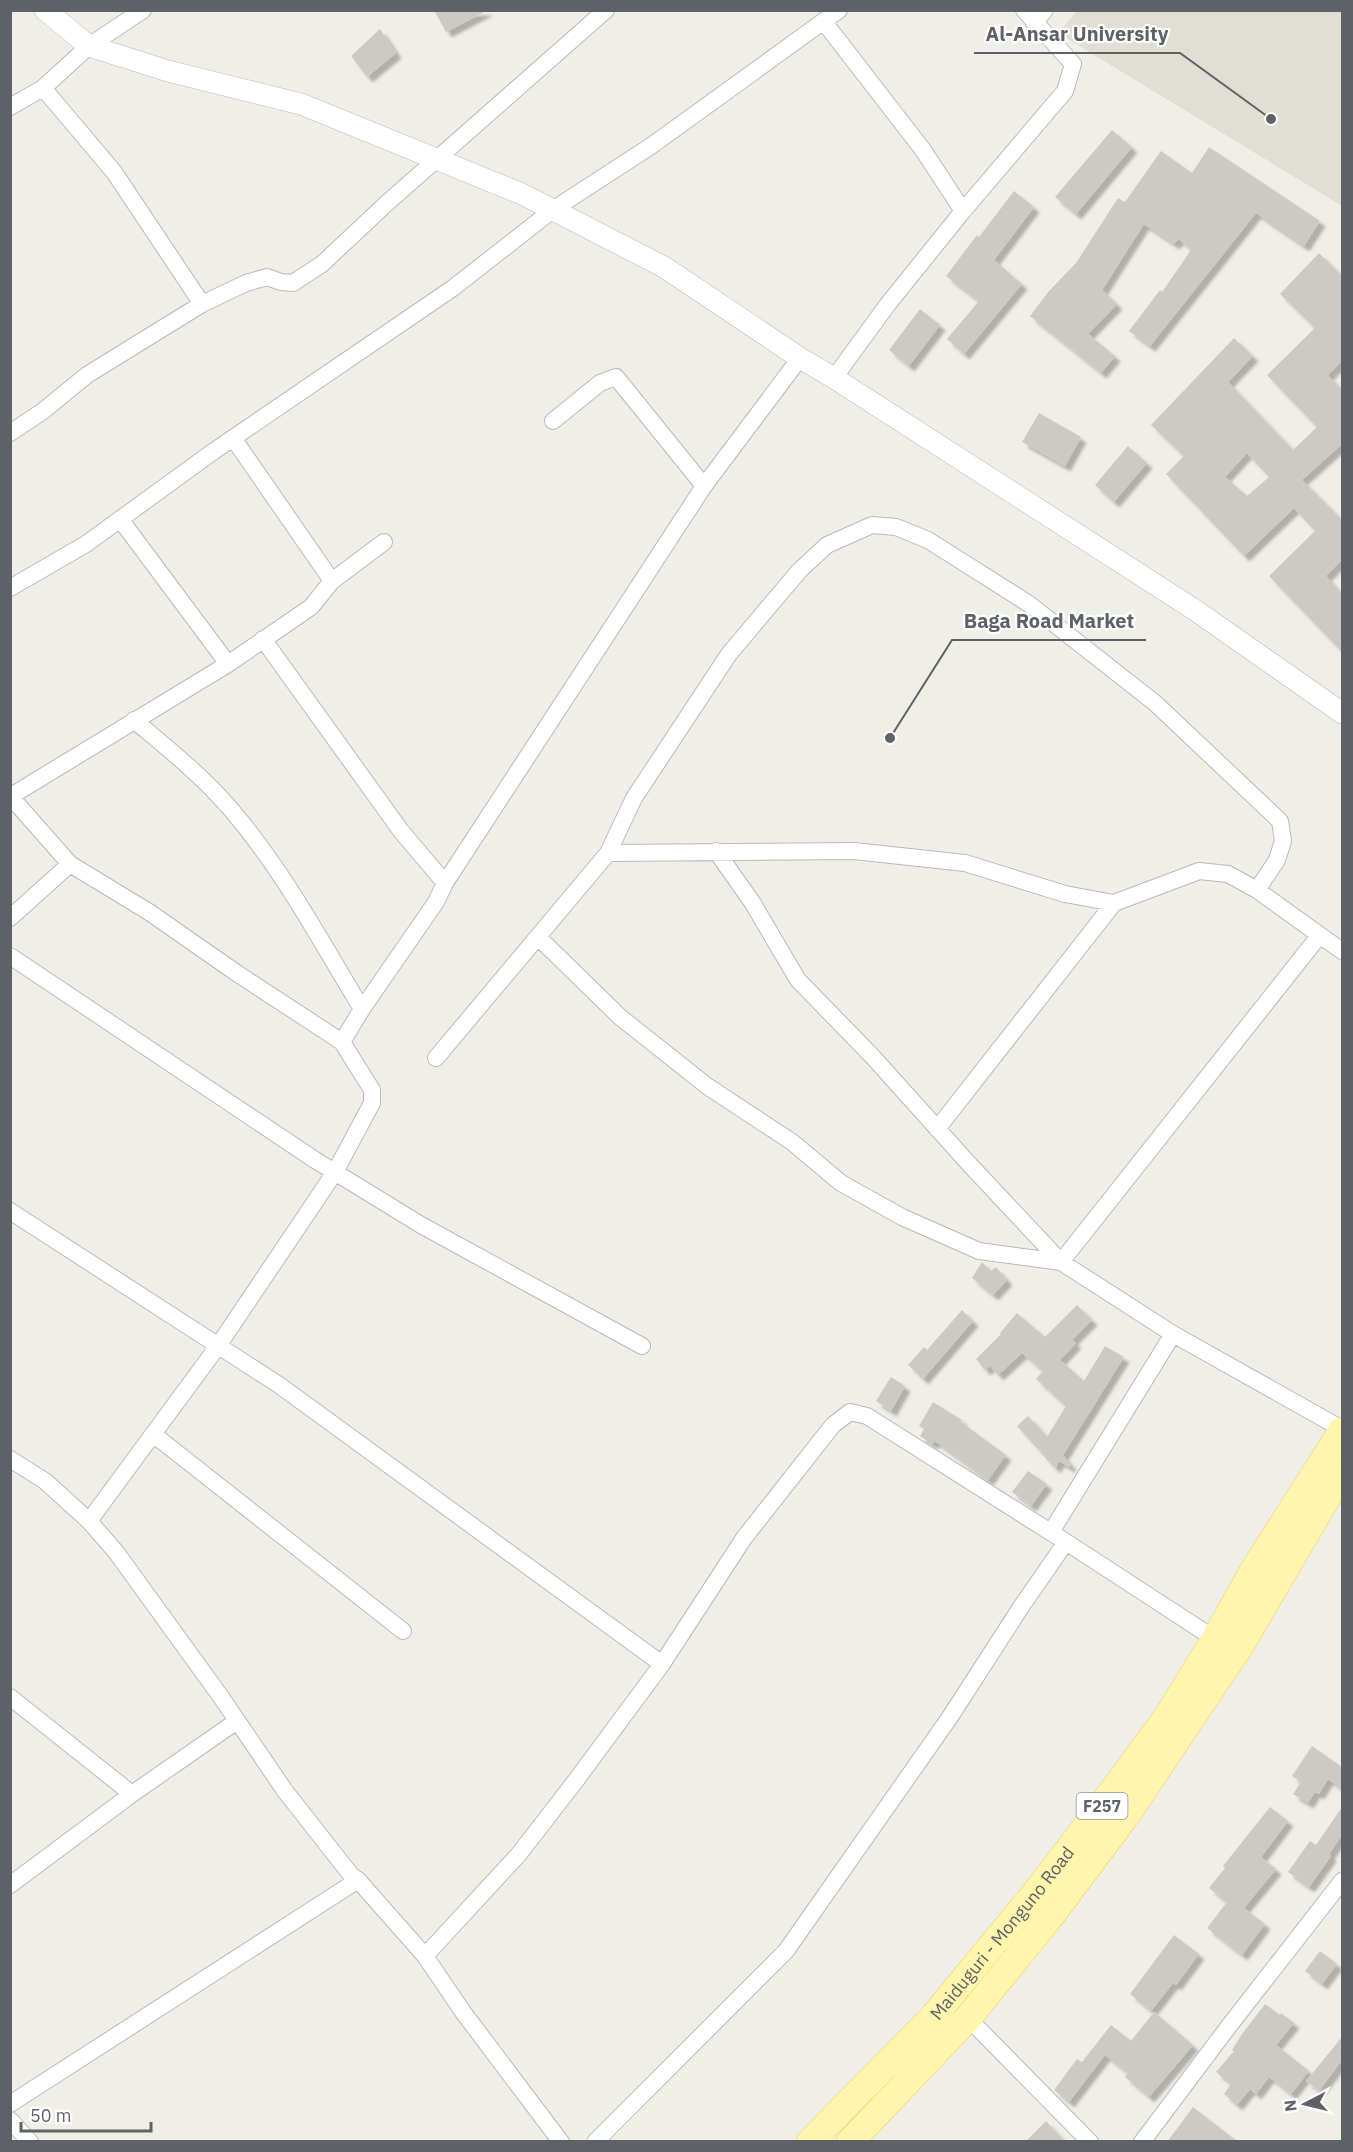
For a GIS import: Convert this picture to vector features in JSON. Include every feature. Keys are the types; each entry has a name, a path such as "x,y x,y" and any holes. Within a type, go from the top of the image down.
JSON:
{"main road":[{"name":"Maiduguri - Monguno Road","path":"810,2142 933,2018 1088,1824 1167,1717 1253,1571 1342,1430"},
{"name":"Maiduguri - Monguno Road","path":"850,2142 968,2018 1050,1917 1125,1817 1240,1646 1342,1472"}],"street":[{"path":"45,10 89,46 168,71 301,104 437,158 554,209 664,267 800,358 1195,610 1342,713"},
{"path":"10,107 43,88 89,46 143,10"},
{"path":"10,433 43,411 87,375 202,304 246,283 267,277 293,283 322,264 387,202 606,10"},
{"path":"10,588 86,544 233,438 453,288 554,209 651,146 839,10"},
{"path":"834,378 888,304 1065,91 1073,64 1034,15"},
{"path":"824,22 923,150 963,211"},
{"path":"43,88 114,172 202,304"},
{"path":"342,1042 436,902 445,883 704,486 800,358"},
{"path":"553,421 600,383 616,377 704,486"},
{"path":"233,438 332,581"},
{"path":"120,519 228,664"},
{"path":"436,1058 608,853 634,798 729,654 799,571 827,545 872,525 896,527 928,540 1029,604 1155,703 1280,821 1283,841 1277,860 1257,890"},
{"path":"89,1521 218,1346 335,1172 372,1103 372,1090 342,1042 149,912 70,864 11,796 228,664 311,607 332,581 384,542"},
{"path":"263,639 401,831 445,883"},
{"path":"134,720 180,759 235,814 276,867 362,1010"},
{"path":"716,851 752,902 798,980 872,1056 1061,1262 1173,1334 1342,1430"},
{"path":"608,853 854,851 964,862 1065,894 1114,903 1199,871 1228,874 1257,890 1342,951"},
{"path":"10,918 70,864"},
{"path":"937,1129 1114,903"},
{"path":"1061,1262 1319,936"},
{"path":"538,937 620,1017 707,1086 792,1142 842,1183 902,1217 979,1251 1061,1262"},
{"path":"10,956 335,1172 421,1225 642,1346"},
{"path":"10,1211 279,1385 662,1664"},
{"path":"1051,1532 1173,1334"},
{"path":"425,1956 519,1854 662,1664 744,1538 833,1425 850,1412 867,1416 1215,1639"},
{"path":"153,1434 403,1631"},
{"path":"10,1459 45,1481 89,1521 116,1552 285,1791 351,1875 425,1956 463,2012 561,2142"},
{"path":"595,2142 786,1951 950,1717 1066,1542"},
{"path":"10,1697 132,1794"},
{"path":"10,1885 132,1794 237,1721"},
{"path":"10,2104 358,1880"},
{"path":"1142,2142 1342,1881"},
{"path":"968,2018 1090,2142"},
{"path":"10,2120 30,2142"}],"shaded area":[{"path":"1078,10 1342,11 1342,206 1058,33"}],"building":[{"path":"434,10 488,10 446,32"},
{"path":"380,29 396,53 367,77 351,56"},
{"path":"1112,130 1132,147 1076,214 1055,197"},
{"path":"1209,147 1320,221 1304,246 1256,213 1150,346 1129,331 1160,290 1162,292 1191,250 1179,239 1174,244 1144,224 1102,290 1117,304 1088,334 1115,356 1101,373 1030,316 1049,291 1076,263 1118,198 1125,202 1161,151 1192,173"},
{"path":"1014,191 1034,207 994,260 1022,284 964,354 947,339 979,301 946,276"},
{"path":"1319,253 1342,276 1342,361 1328,375 1342,390 1342,444 1302,480 1342,520 1342,560 1326,576 1342,594 1342,652 1269,576 1315,531 1294,508 1244,556 1166,474 1184,456 1151,425 1234,338 1253,356 1228,382 1293,450 1317,427 1267,375 1315,328 1280,294","holes":["1247,453 1269,477 1247,496 1225,477"]},
{"path":"920,309 940,325 909,366 889,350"},
{"path":"1039,413 1081,437 1065,466 1022,442"},
{"path":"1128,446 1147,463 1114,502 1095,485"},
{"path":"982,1262 991,1271 996,1267 1007,1280 993,1295 972,1278"},
{"path":"1077,1305 1092,1320 1072,1340 1076,1343 1060,1360 1084,1381 1105,1346 1124,1357 1063,1455 1071,1465 1069,1467 1059,1461 1055,1468 1017,1426 1028,1416 1047,1437 1066,1406 1036,1379 1043,1371 1022,1353 998,1375 990,1366 985,1370 976,1359 1001,1334 1017,1313 1045,1337"},
{"path":"962,1310 973,1321 923,1379 908,1365 924,1347 927,1350"},
{"path":"891,1377 905,1386 891,1411 876,1401"},
{"path":"933,1402 962,1420 961,1422 1006,1455 988,1480 935,1441 932,1444 920,1436 924,1429 919,1426"},
{"path":"1028,1471 1047,1484 1031,1506 1012,1492"},
{"path":"1312,1746 1342,1767 1342,1789 1328,1779 1319,1794 1315,1792 1308,1803 1293,1794 1301,1782 1292,1776"},
{"path":"1270,1807 1288,1821 1261,1857 1276,1869 1244,1908 1265,1924 1242,1955 1207,1928 1227,1902 1209,1888 1225,1868 1223,1866"},
{"path":"1342,1807 1342,1835 1329,1854 1331,1856 1309,1887 1288,1872 1310,1841 1316,1845"},
{"path":"1174,1935 1199,1954 1176,1985 1173,1983 1151,2011 1130,1994"},
{"path":"1320,1951 1337,1964 1322,1984 1305,1971"},
{"path":"1265,2004 1294,2023 1276,2045 1309,2071 1291,2094 1269,2077 1256,2094 1250,2089 1237,2105 1224,2094 1231,2084 1216,2072 1234,2051 1232,2050 1242,2034"},
{"path":"1154,2012 1193,2045 1149,2097 1125,2077 1128,2073 1105,2055 1069,2102 1054,2090 1077,2059 1082,2062 1111,2025 1131,2041"},
{"path":"1342,2037 1342,2060 1319,2091 1306,2081"},
{"path":"1193,2107 1238,2142 1167,2142"},
{"path":"1046,2121 1065,2142 1025,2142"}],"place":[{"name":"Al-Ansar University","path":"1271,119"},
{"name":"Baga Road Market","path":"890,738"}]}
